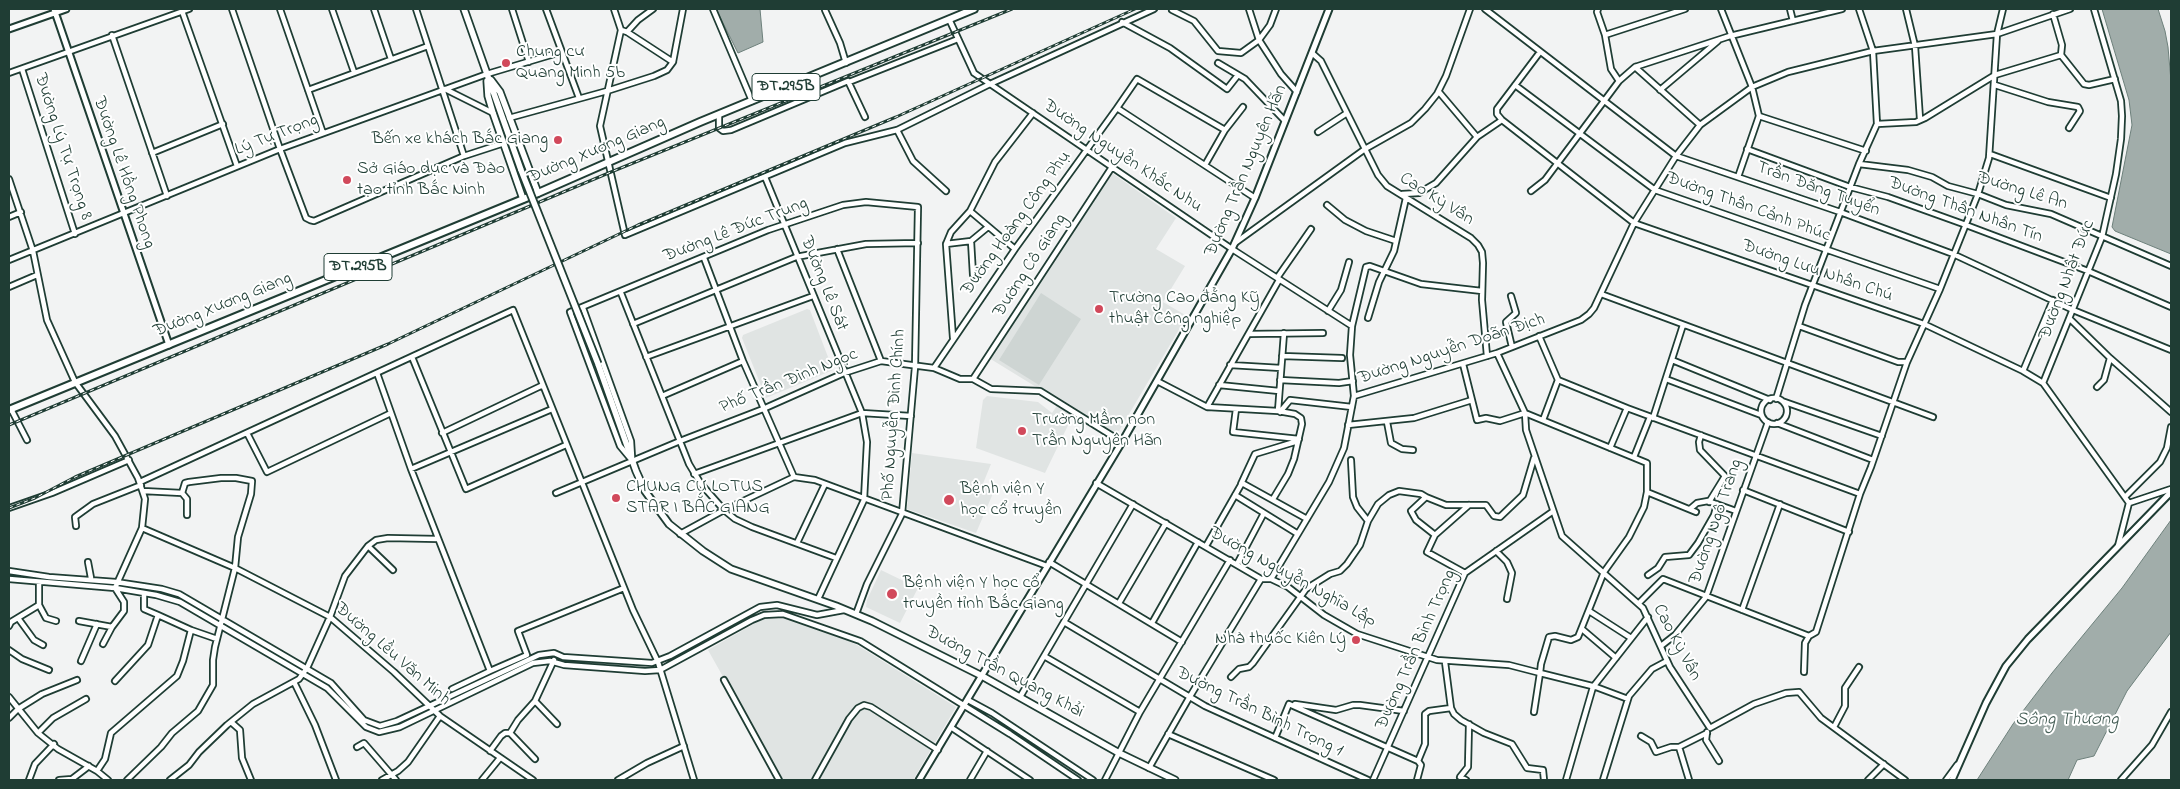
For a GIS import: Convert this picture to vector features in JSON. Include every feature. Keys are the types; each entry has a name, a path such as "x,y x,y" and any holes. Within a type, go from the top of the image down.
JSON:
{"main road":[{"path":"464,9 521,170 598,364 632,461"},
{"name":"Đường Xương Giang","path":"10,410 538,193 720,114 974,9"},
{"path":"487,74 488,96 523,199"},
{"path":"487,74 500,92 538,193"},
{"name":"Đường Trần Quang Khải","path":"632,461 651,500 680,534 732,569 856,614 982,676 1118,753 1175,780"}],"street":[{"path":"9,29 54,11 66,9"},
{"path":"9,73 189,9"},
{"path":"232,9 306,218 314,221 464,156 504,143"},
{"path":"280,9 323,133"},
{"path":"332,9 354,72"},
{"path":"374,9 391,59"},
{"path":"416,9 444,89 464,156"},
{"path":"512,9 529,62"},
{"path":"546,9 579,98"},
{"path":"614,9 621,30 600,126 625,235 845,142 898,130 990,84 1154,9"},
{"path":"628,32 641,17 653,9"},
{"path":"509,118 607,92 666,70 673,62 683,9"},
{"path":"713,9 752,101"},
{"path":"1249,9 1259,40 1281,74 1297,92"},
{"path":"1172,10 1194,21 1218,50 1241,53 1259,40 1270,24 1276,9"},
{"name":"Đường Trần Nguyên Hãn","path":"919,780 952,728 1158,381 1232,249 1255,198 1329,9"},
{"path":"1235,243 1365,149 1411,123 1425,110 1439,92 1470,9"},
{"name":"Trần Đăng Tuyển","path":"1485,9 1676,156 1840,212 1953,254 2073,310 2171,350"},
{"path":"1598,9 1597,12 1605,35 1611,69 1619,81"},
{"path":"1605,35 1685,9"},
{"path":"1720,9 1752,87 1760,116 1738,176"},
{"path":"1790,9 1793,20"},
{"path":"1531,192 1545,180 1619,81 1635,68 1730,36 1842,9"},
{"path":"1776,399 1805,305 1859,164 1877,124 1873,51 1859,9"},
{"path":"1906,9 1915,46 1920,120"},
{"path":"1804,672 1805,643 1809,636 1816,632 1860,494 1907,362 1940,289 1978,194 1990,154 1997,34 2004,9"},
{"path":"1997,34 2070,9"},
{"name":"Đường Nhật Đức","path":"2043,383 2102,237 2116,174 2122,124 2121,102 2094,9"},
{"path":"825,10 840,43 846,63"},
{"name":"Đường Lê Hồng Phong","path":"54,11 168,345"},
{"path":"182,11 237,166"},
{"path":"2054,14 2062,45 2061,55 2084,84 2089,85 2115,79"},
{"name":"Đường Nguyễn Khắc Nhu","path":"949,19 974,73 1232,249 1352,326"},
{"path":"1122,22 1170,48 1227,89 1238,75"},
{"path":"621,30 628,32 673,62"},
{"name":"Đường Nguyễn Doãn Địch","path":"1354,396 1497,353 1582,320 1594,308 1634,223 1676,156 1700,125 1752,87 1788,72 1873,51 1997,34"},
{"path":"112,35 167,196"},
{"path":"720,114 719,128 723,131 731,130 847,81 849,82 958,39"},
{"path":"1660,90 1721,39"},
{"path":"308,90 428,46"},
{"name":"Lý Tự Trọng","path":"9,260 280,149 487,74 561,52"},
{"path":"1401,194 1419,193 1436,183 1477,137 1502,120 1497,109 1540,52"},
{"name":"Cao Kỳ Vân","path":"1312,54 1321,61 1378,175 1387,186 1472,238 1478,245 1482,252 1483,263 1482,291 1487,356"},
{"path":"1877,124 1920,120 1995,75 2061,55"},
{"path":"1218,63 1256,89 1285,122"},
{"path":"1635,68 1700,125"},
{"name":"Đường Lý Tự Trọng 8","path":"22,69 75,234"},
{"name":"Đường Hoàng Công Phụ","path":"934,368 953,338 1137,79 1225,130"},
{"path":"849,82 865,117"},
{"name":"Đường Thân Cảnh Phúc","path":"1515,85 1655,190 1940,289"},
{"path":"1995,85 2048,102 2078,107 2080,111 2069,128"},
{"path":"444,89 493,113"},
{"path":"1439,92 1477,137"},
{"path":"1205,165 1225,130 1244,107"},
{"path":"1117,108 1255,198"},
{"path":"953,338 946,244 951,232 970,211 995,162 1033,113"},
{"path":"1318,132 1347,113"},
{"path":"1760,116 1866,151"},
{"name":"Đường Lưu Nhân Chú","path":"1502,120 1634,223 1924,324 2023,371 2043,383 2129,504"},
{"path":"152,153 223,124"},
{"path":"898,130 913,161 946,191"},
{"name":"Đường Thân Nhân Tín","path":"1747,149 1850,187 1888,197 1966,225 2088,271 2171,307"},
{"path":"1990,154 2111,198"},
{"name":"Đường Lê An","path":"1859,164 1908,170 1932,177 1948,186 1978,194 2006,205 2052,214 2171,266"},
{"name":"Đường Cô Giang","path":"973,379 1112,167"},
{"name":"Đường Lê Sát","path":"765,177 796,257 862,413 866,442 864,500 818,599"},
{"path":"9,178 33,251 45,315 75,382 115,436 129,460 143,492 144,516 142,528 116,582 115,588 125,606 103,644"},
{"path":"1368,318 1375,292 1391,260 1406,198"},
{"name":"Đường Lê Đức Trung","path":"570,312 621,293 768,230 785,226 843,205 866,202 918,208"},
{"path":"1327,205 1345,220 1366,231 1396,241"},
{"name":"Phố Nguyễn Đình Chính","path":"856,614 868,584 902,514 915,367 918,208"},
{"path":"970,211 1015,250"},
{"path":"9,217 21,212"},
{"path":"946,244 971,241 988,227"},
{"path":"1207,407 1278,279 1311,229"},
{"path":"971,241 973,275"},
{"path":"633,324 796,257 886,242 918,243"},
{"path":"837,249 881,361"},
{"path":"704,258 743,362 794,477"},
{"path":"1328,311 1341,290 1349,262"},
{"path":"1271,579 1337,466 1354,396 1350,355 1352,326 1366,267 1421,284 1482,291"},
{"path":"9,287 37,275"},
{"path":"621,293 694,474 724,510 752,527 836,558"},
{"path":"1601,294 1933,417"},
{"path":"646,357 813,296"},
{"path":"1511,296 1516,313 1506,322 1512,347"},
{"path":"2023,371 2053,300"},
{"name":"Đường Trần Quang Khải","path":"583,308 631,441 632,461"},
{"path":"76,526 75,517 93,504 514,310 581,483 624,588 658,662 694,780"},
{"name":"Đường Trần Quang Khải","path":"570,312 620,446 632,461"},
{"path":"2070,319 2110,358 2171,412"},
{"path":"1634,457 1652,417 1683,325"},
{"path":"1799,326 1898,362 1907,362"},
{"path":"1279,412 1284,333"},
{"path":"1249,334 1324,333"},
{"path":"1539,336 1558,380 1543,420"},
{"path":"1497,353 1525,413"},
{"path":"1282,356 1342,358"},
{"path":"412,357 466,490 566,445"},
{"path":"2096,388 2104,380 2110,358"},
{"path":"1672,360 1770,400"},
{"name":"Phố Trần Đình Ngọc","path":"556,493 680,440 763,409 844,373 881,361 934,368 960,379 973,379 991,389 1040,391 1122,442"},
{"path":"662,396 743,362"},
{"path":"1463,364 1477,420 1486,418 1500,421 1525,413 1647,463 1647,492 1644,507 1629,537 1604,572 1578,638 1571,640 1555,636 1549,637 1541,664 1534,712"},
{"path":"1230,365 1281,368"},
{"path":"377,373 411,469 490,671"},
{"path":"1666,379 1761,415 1768,422 1777,423 1873,460"},
{"path":"1280,380 1338,383 1353,381"},
{"path":"1558,380 1627,408 1860,494"},
{"path":"1158,381 1207,407 1279,412 1295,414 1301,418 1302,424 1288,474 1273,499"},
{"path":"442,433 543,385"},
{"path":"1219,385 1279,391"},
{"path":"1279,412 1290,400 1352,407"},
{"path":"1348,425 1414,418 1472,400"},
{"path":"1761,415 1763,404 1770,400 1782,400 1882,436"},
{"path":"1777,423 1783,420 1787,413 1782,400"},
{"path":"1610,448 1627,408"},
{"path":"411,469 552,409"},
{"path":"1236,409 1233,432 1298,440"},
{"path":"10,410 27,440"},
{"path":"247,433 267,472 391,413"},
{"path":"694,474 862,413 911,416"},
{"name":"Cao Kỳ Vân","path":"1525,413 1526,430 1534,457 1552,512 1565,541 1639,603 1648,617 1667,661 1708,731 1706,740 1719,761"},
{"path":"1388,422 1391,443 1402,449 1413,450"},
{"name":"Đường Ngô Trang","path":"1661,646 1675,635 1706,596 1768,422"},
{"path":"2125,497 2160,462 2167,448 2171,427"},
{"path":"1701,435 1699,442 1700,450 1725,476 1709,502"},
{"path":"1206,546 1241,484 1255,454 1298,440"},
{"path":"1231,677 1239,668 1249,667 1253,664 1300,596 1313,582 1340,571 1347,564 1360,545 1368,521 1378,504 1389,495 1399,491 1421,494 1446,505 1486,505 1494,516 1500,517 1523,495 1534,457"},
{"path":"9,508 52,493 129,460"},
{"path":"1352,460 1353,497 1357,508 1368,521"},
{"path":"680,534 724,510 794,477 807,478 902,514 1048,564 1087,584 1182,642"},
{"path":"127,780 161,747 172,733 192,718 202,706 213,685 213,660 217,639 235,568 238,537 251,494 252,481 236,478 189,482 185,483 182,493"},
{"name":"Đường Nguyễn Nghĩa Lập","path":"1096,483 1261,578 1271,579 1300,596 1324,615 1357,634 1445,662 1509,665 1593,687 1628,699"},
{"path":"1241,484 1246,483 1307,519"},
{"path":"797,543 825,484"},
{"path":"1743,490 1848,532"},
{"path":"2118,546 2129,504 2171,491"},
{"path":"1952,780 1986,703 2006,666 2028,639 2171,491"},
{"path":"143,492 182,493 187,499 187,515"},
{"path":"1647,492 1696,512"},
{"path":"1235,495 1298,534"},
{"path":"1426,497 1412,511 1416,520 1435,535"},
{"path":"1690,509 1697,503 1709,502 1736,512"},
{"path":"1020,697 1133,504"},
{"path":"1648,575 1658,568 1665,557 1689,555 1714,515 1717,504"},
{"path":"1742,610 1780,504"},
{"path":"1465,573 1427,552 1435,535 1469,505"},
{"name":"Đường Trần Bình Trọng","path":"1373,780 1426,657 1465,573 1552,512"},
{"path":"1237,564 1264,513"},
{"path":"1119,603 1166,523"},
{"name":"Đường Lều Văn Minh","path":"142,528 235,568 303,601 330,617 394,672 440,716 533,780"},
{"path":"170,780 189,765 199,752 231,722 265,696 294,682 303,675 330,617 344,576 368,546 376,540 388,538 438,539"},
{"path":"1152,623 1198,542"},
{"path":"368,546 393,570"},
{"path":"1496,551 1508,562 1512,573 1507,599"},
{"path":"1105,780 1140,712 1230,560"},
{"path":"88,562 91,578"},
{"path":"845,610 817,615 777,604 760,607 658,662 644,663 563,657 554,653 539,655 389,724 380,726 364,720 331,683 178,594 162,589 91,578 49,577 10,571 10,579 115,588 180,602 326,688 366,727 379,732 393,730 534,663 554,661 574,666 660,670 752,620 764,615 783,614 860,642 966,704 1078,780"},
{"path":"1149,768 1188,698 1261,578"},
{"path":"1639,603 1663,579 1809,636"},
{"path":"39,582 39,604 46,618 56,621"},
{"path":"452,689 527,655 518,631 624,588"},
{"path":"144,593 144,609 191,630 217,639"},
{"path":"9,626 39,604"},
{"path":"1589,611 1631,638"},
{"path":"115,680 148,645 158,615"},
{"path":"1566,780 1593,687 1648,617"},
{"path":"18,618 34,640 43,645"},
{"path":"78,621 112,627"},
{"name":"Đường Trần Bình Trọng 1","path":"1064,622 1188,698 1368,780"},
{"path":"81,661 97,624"},
{"path":"236,635 239,629"},
{"path":"1582,629 1616,658"},
{"path":"97,771 105,759 112,732 177,676 191,630"},
{"path":"9,650 22,659 50,670"},
{"path":"510,733 522,715 535,701 546,681 548,670 554,661 554,653"},
{"path":"1044,656 1140,712"},
{"path":"1603,780 1628,699 1652,669 1667,661"},
{"path":"1445,662 1451,708 1454,714 1469,724 1512,744 1527,768 1543,770 1544,780"},
{"path":"1834,727 1846,706 1845,688 1859,667"},
{"path":"9,718 42,694 77,680"},
{"path":"724,680 779,780"},
{"path":"294,682 315,725 336,780"},
{"path":"1641,736 1651,742 1656,752 1671,747 1679,747 1754,704 1796,692 1802,694 1821,718 1905,780"},
{"path":"9,697 38,733 108,780"},
{"path":"38,733 54,718 86,699"},
{"path":"535,701 557,724"},
{"path":"966,704 992,713 1093,780"},
{"path":"1289,704 1336,710 1360,705 1404,711"},
{"path":"1275,738 1289,704"},
{"path":"1289,704 1389,746 1418,761 1421,765 1417,780"},
{"path":"815,780 849,719 858,708 864,705 871,707 938,750"},
{"path":"349,711 354,707"},
{"path":"1418,761 1425,744 1425,714 1429,711 1451,708"},
{"path":"2121,780 2152,745 2171,712"},
{"path":"382,780 408,762 440,716"},
{"path":"231,722 240,730 242,758 251,780"},
{"path":"1466,780 1460,777 1468,767 1469,724"},
{"path":"952,728 1030,780"},
{"path":"490,751 501,736 505,733 510,733"},
{"path":"510,733 535,759"},
{"path":"1168,734 1274,780"},
{"path":"357,747 364,743 396,780"},
{"path":"29,780 36,764 54,745"},
{"path":"618,780 647,763 684,746"},
{"path":"1679,747 1688,780"},
{"path":"970,780 987,751"},
{"path":"482,780 500,758"},
{"path":"1946,780 1960,761"},
{"path":"1868,780 1884,764"},
{"path":"59,780 72,779 89,766"},
{"path":"522,780 525,774"},
{"path":"1018,780 1022,774"}],"shaded area":[{"name":"Trường Cao đẳng Kỹ thuật Công nghiệp","path":"1112,173 1176,218 1156,249 1185,266 1163,302 1187,316 1116,436 989,358"},
{"path":"1041,293 1081,319 1039,385 999,360"},
{"path":"807,309 810,310 833,370 766,398 742,338 743,335"},
{"name":"Trường Mầm non Trần Nguyên Hãn","path":"987,396 1038,402 1052,413 1058,404 1073,415 1045,473 976,448 983,400"},
{"name":"Bệnh viện Y học cổ truyền","path":"912,453 991,464 982,486 994,491 976,533 907,509"},
{"name":"Bệnh viện Y học cổ truyền tỉnh Bắc Giang","path":"881,570 918,588 900,623 866,607 867,600"},
{"path":"771,616 830,632 857,645 956,707 913,780 781,780 708,650"}],"water":[{"path":"716,9 760,9 763,42 738,53"},
{"path":"2102,9 2158,9 2165,31 2171,81 2171,254 2115,231 2112,227 2132,125 2129,100"},
{"name":"Sông Thương","path":"2171,520 2171,632 2127,691 2094,756 2077,760 2068,780 1977,780 2013,724 2122,588"}],"railway":[{"path":"9,425 611,172 1012,9"},
{"path":"9,508 35,498 75,477 388,344 638,225 896,117 1135,9"}],"place":[{"name":"Chung cư Quang Minh 5b","path":"506,63"},
{"name":"Bến xe khách Bắc Giang","path":"558,140"},
{"name":"Sở Giáo dục và Đào tạo tỉnh Bắc Ninh","path":"347,180"},
{"name":"Trường Cao đẳng Kỹ thuật Công nghiệp","path":"1099,309"},
{"name":"Trường Mầm non Trần Nguyên Hãn","path":"1022,431"},
{"name":"CHUNG CƯ LOTUS STAR I BẮC GIANG","path":"616,498"},
{"name":"Bệnh viện Y học cổ truyền","path":"949,500"},
{"name":"Bệnh viện Y học cổ truyền tỉnh Bắc Giang","path":"892,594"},
{"name":"Nhà thuốc Kiên Lý","path":"1356,640"}]}
